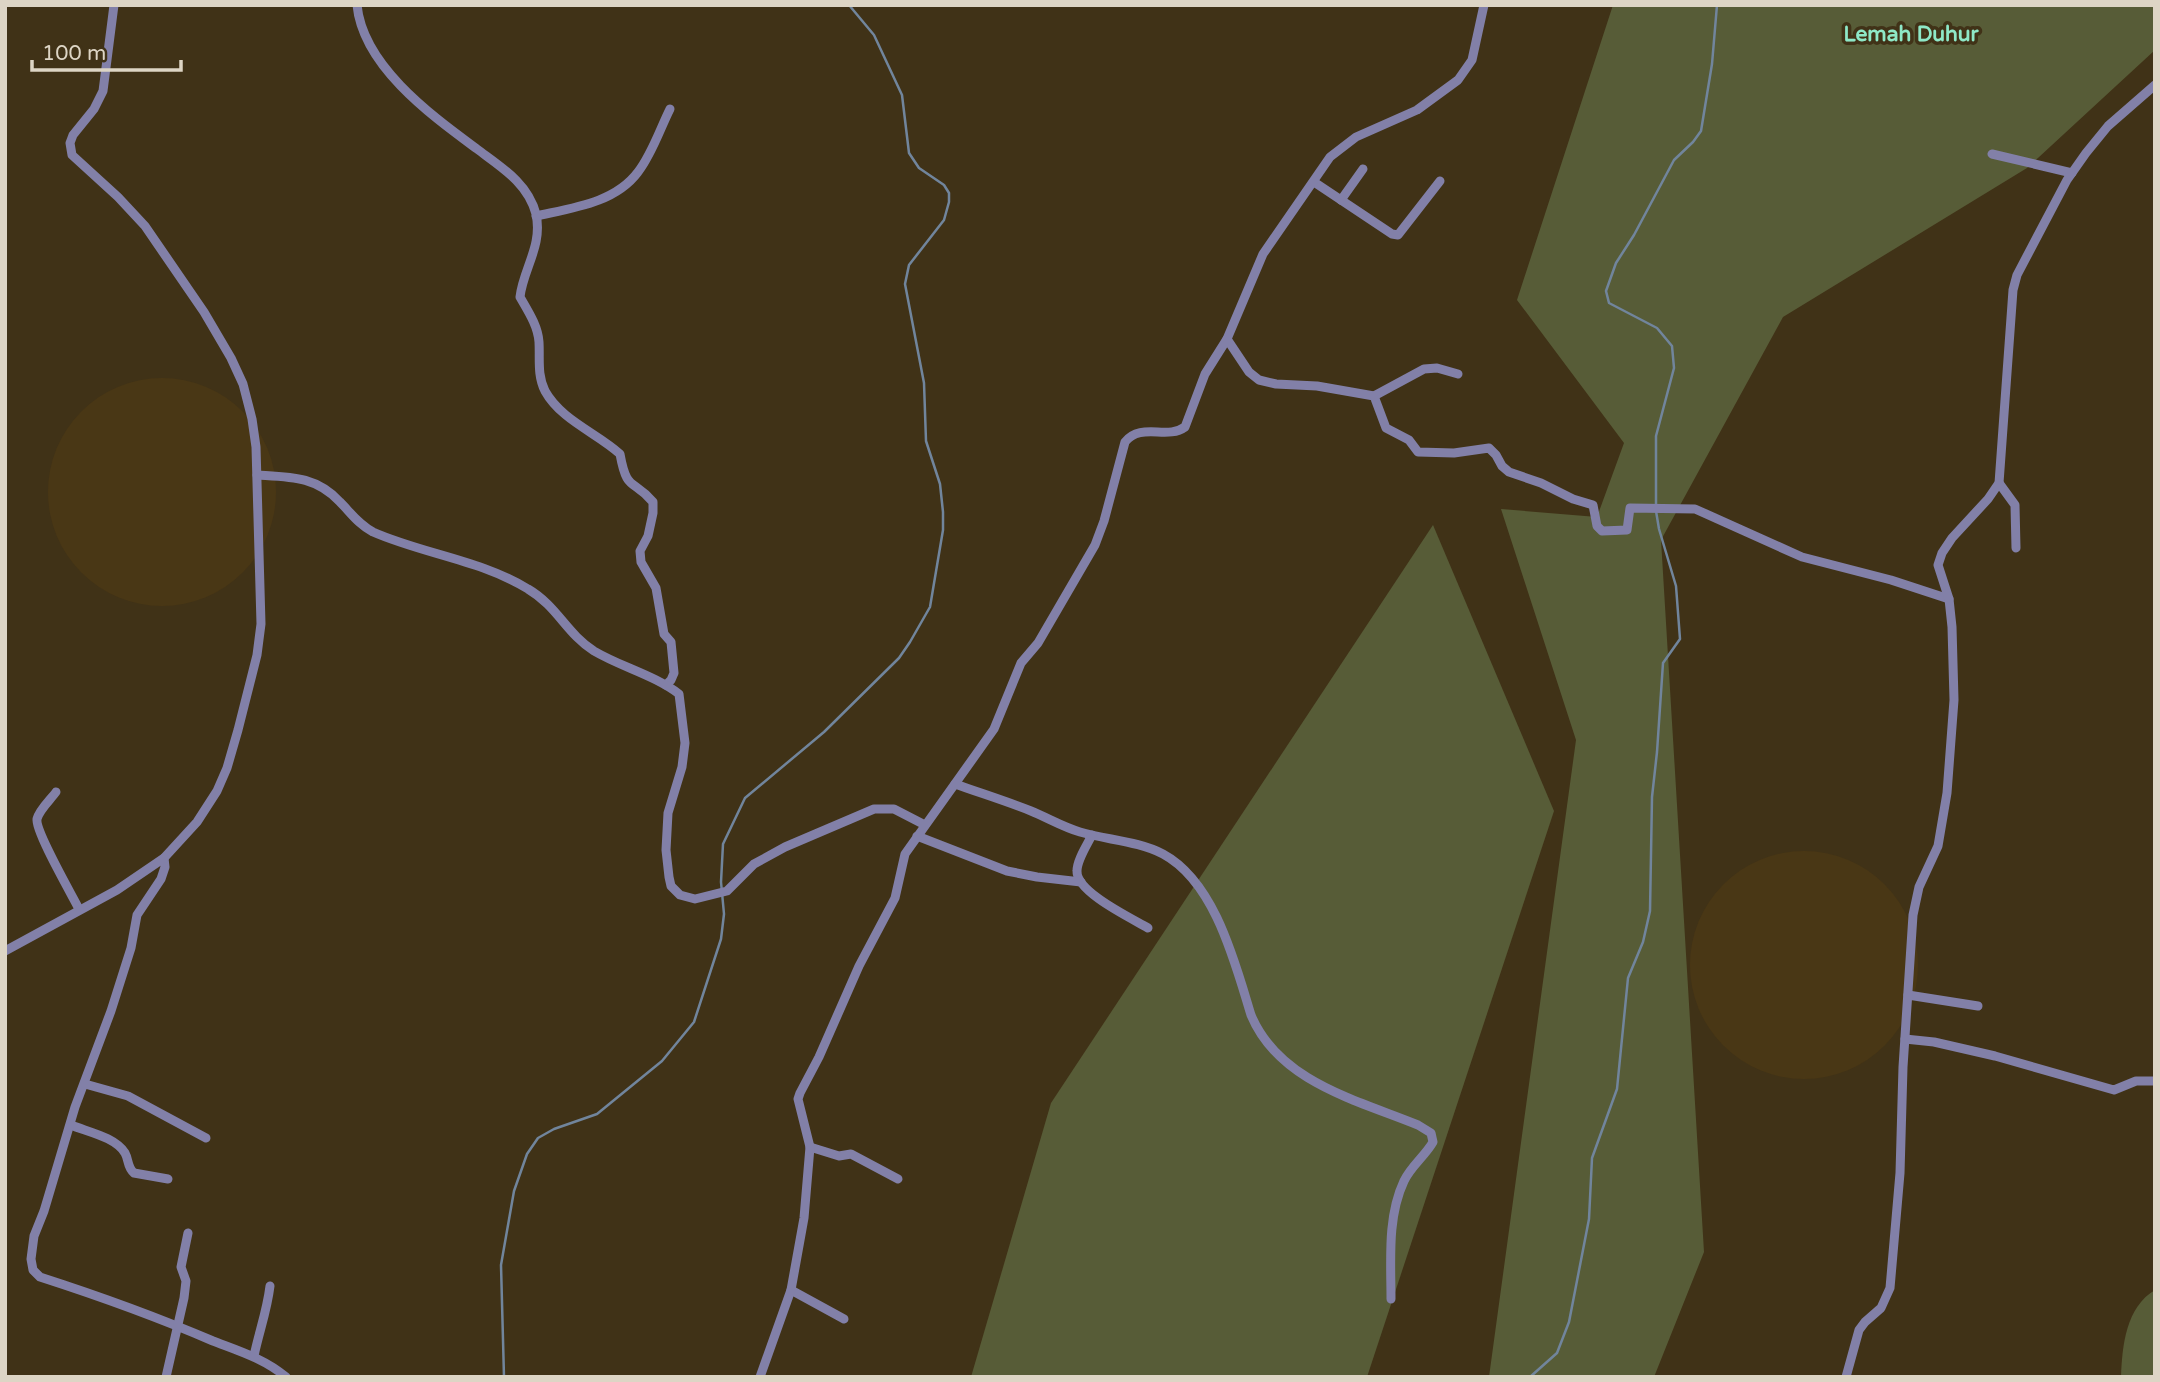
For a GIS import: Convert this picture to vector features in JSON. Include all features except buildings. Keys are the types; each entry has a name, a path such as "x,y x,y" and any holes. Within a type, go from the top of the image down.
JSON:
{"street":[{"path":"5,951 117,890 164,858 197,822 217,792 227,768 249,692 261,624 256,447 247,397 223,343 153,237 118,197 72,155 70,143 73,135 94,108 103,90 114,5"},
{"path":"357,5 358,17 370,46 407,93 519,181 524,188 536,216 536,250 520,297 536,327 539,341 538,366 547,394 565,413 620,454 625,477 630,485 653,502 648,536 640,551 640,562 656,588 664,634 671,642 674,673 666,685"},
{"path":"760,1377 791,1290 804,1218 810,1147 800,1108 800,1093 859,966 895,898 902,861 994,729 1021,663 1038,643 1095,545 1125,442 1140,432 1177,432 1185,428 1205,374 1227,339 1263,254 1330,157 1356,137 1417,110 1458,80 1474,54 1484,5"},
{"path":"1846,1377 1860,1330 1881,1308 1890,1288 1900,1173 1913,915 1919,887 1938,846 1947,793 1954,700 1949,599 1938,571 1942,553 1999,483 2013,290 2024,259 2072,173 2108,126 2141,94 2155,85"},
{"path":"536,216 585,205 622,188 638,173 670,109"},
{"path":"1992,154 2072,173"},
{"path":"1341,200 1363,169"},
{"path":"1314,182 1392,234 1398,235 1440,181"},
{"path":"1227,339 1249,372 1259,380 1374,396 1430,368 1458,374"},
{"path":"1374,396 1386,428 1404,437 1418,452 1454,453 1489,448 1509,472 1593,505 1597,526 1602,531 1627,530 1627,513 1630,508 1695,509 1801,557 1891,580 1949,599"},
{"path":"257,475 316,483 331,492 359,523 373,531 514,581 551,606 584,645 666,685 679,695 685,743 682,766 668,813 666,850 669,877 674,890 686,897 695,900 723,893 754,864 785,847 874,808 894,809 925,825"},
{"path":"1999,483 2015,505 2015,548"},
{"path":"955,784 1092,835 1138,845 1162,854 1190,876 1216,913 1256,1028 1272,1049 1287,1064 1321,1086 1418,1125 1431,1133 1433,1142 1412,1167 1398,1198 1392,1230 1391,1299"},
{"path":"56,792 37,818 37,823 79,909"},
{"path":"1092,835 1076,869 1081,882 1108,905 1148,928"},
{"path":"917,836 1007,870 1037,877 1081,882"},
{"path":"164,858 165,867 161,879 137,915 131,948 115,998 34,1236 31,1259 33,1270 40,1277 254,1356 286,1377"},
{"path":"1908,995 1978,1006"},
{"path":"1905,1039 1934,1042 1995,1056 2114,1090 2136,1081 2155,1081"},
{"path":"85,1084 128,1096 206,1138"},
{"path":"71,1125 117,1145 125,1153 130,1170 134,1173 168,1179"},
{"path":"810,1147 839,1156 851,1154 898,1179"},
{"path":"166,1377 186,1285 181,1268 188,1233"},
{"path":"254,1356 267,1312 270,1286"},
{"path":"791,1290 844,1319"}],"shaded area":[{"path":"162,378 184,380 216,391 243,411 263,438 274,470 274,514 263,546 243,573 216,593 184,604 162,606 140,604 108,593 81,573 61,546 50,514 48,492 50,470 61,438 81,411 108,391 140,380"},
{"path":"1804,851 1826,853 1858,864 1885,884 1905,911 1916,943 1916,987 1905,1019 1885,1046 1858,1066 1826,1077 1804,1079 1782,1077 1750,1066 1723,1046 1703,1019 1692,987 1690,965 1692,943 1703,911 1723,884 1750,864 1782,853"}],"green space":[{"path":"1613,5 2155,5 2155,50 2027,168 1783,317 1661,540 1704,1252 1654,1377 1489,1377 1576,740 1501,509 1597,517 1624,443 1517,300"},
{"path":"1433,525 1554,811 1367,1377 971,1377 1051,1103"},
{"path":"2155,1290 2155,1377 2121,1377 2127,1328 2138,1306"}],"waterway":[{"path":"504,1377 501,1265 514,1191 527,1154 538,1138 554,1129 597,1114 662,1061 694,1022 721,939 724,914 721,882 723,844 745,798 824,732 899,658 930,607 943,530 943,512 940,484 926,441 924,383 905,284 909,265 944,220 949,193 944,185 919,168 909,153 902,95 874,35 849,5"},
{"path":"1656,505 1656,436 1674,368 1672,346 1657,328 1609,303 1606,291 1616,263 1674,160 1701,131 1712,64 1717,5"},
{"path":"1530,1377 1557,1353 1569,1322 1589,1219 1592,1158 1617,1089 1628,978 1643,942 1650,911 1652,797 1663,663 1680,639 1676,586 1656,511"}],"district":[{"name":"Lemah Duhur","path":"1911,34"}]}
